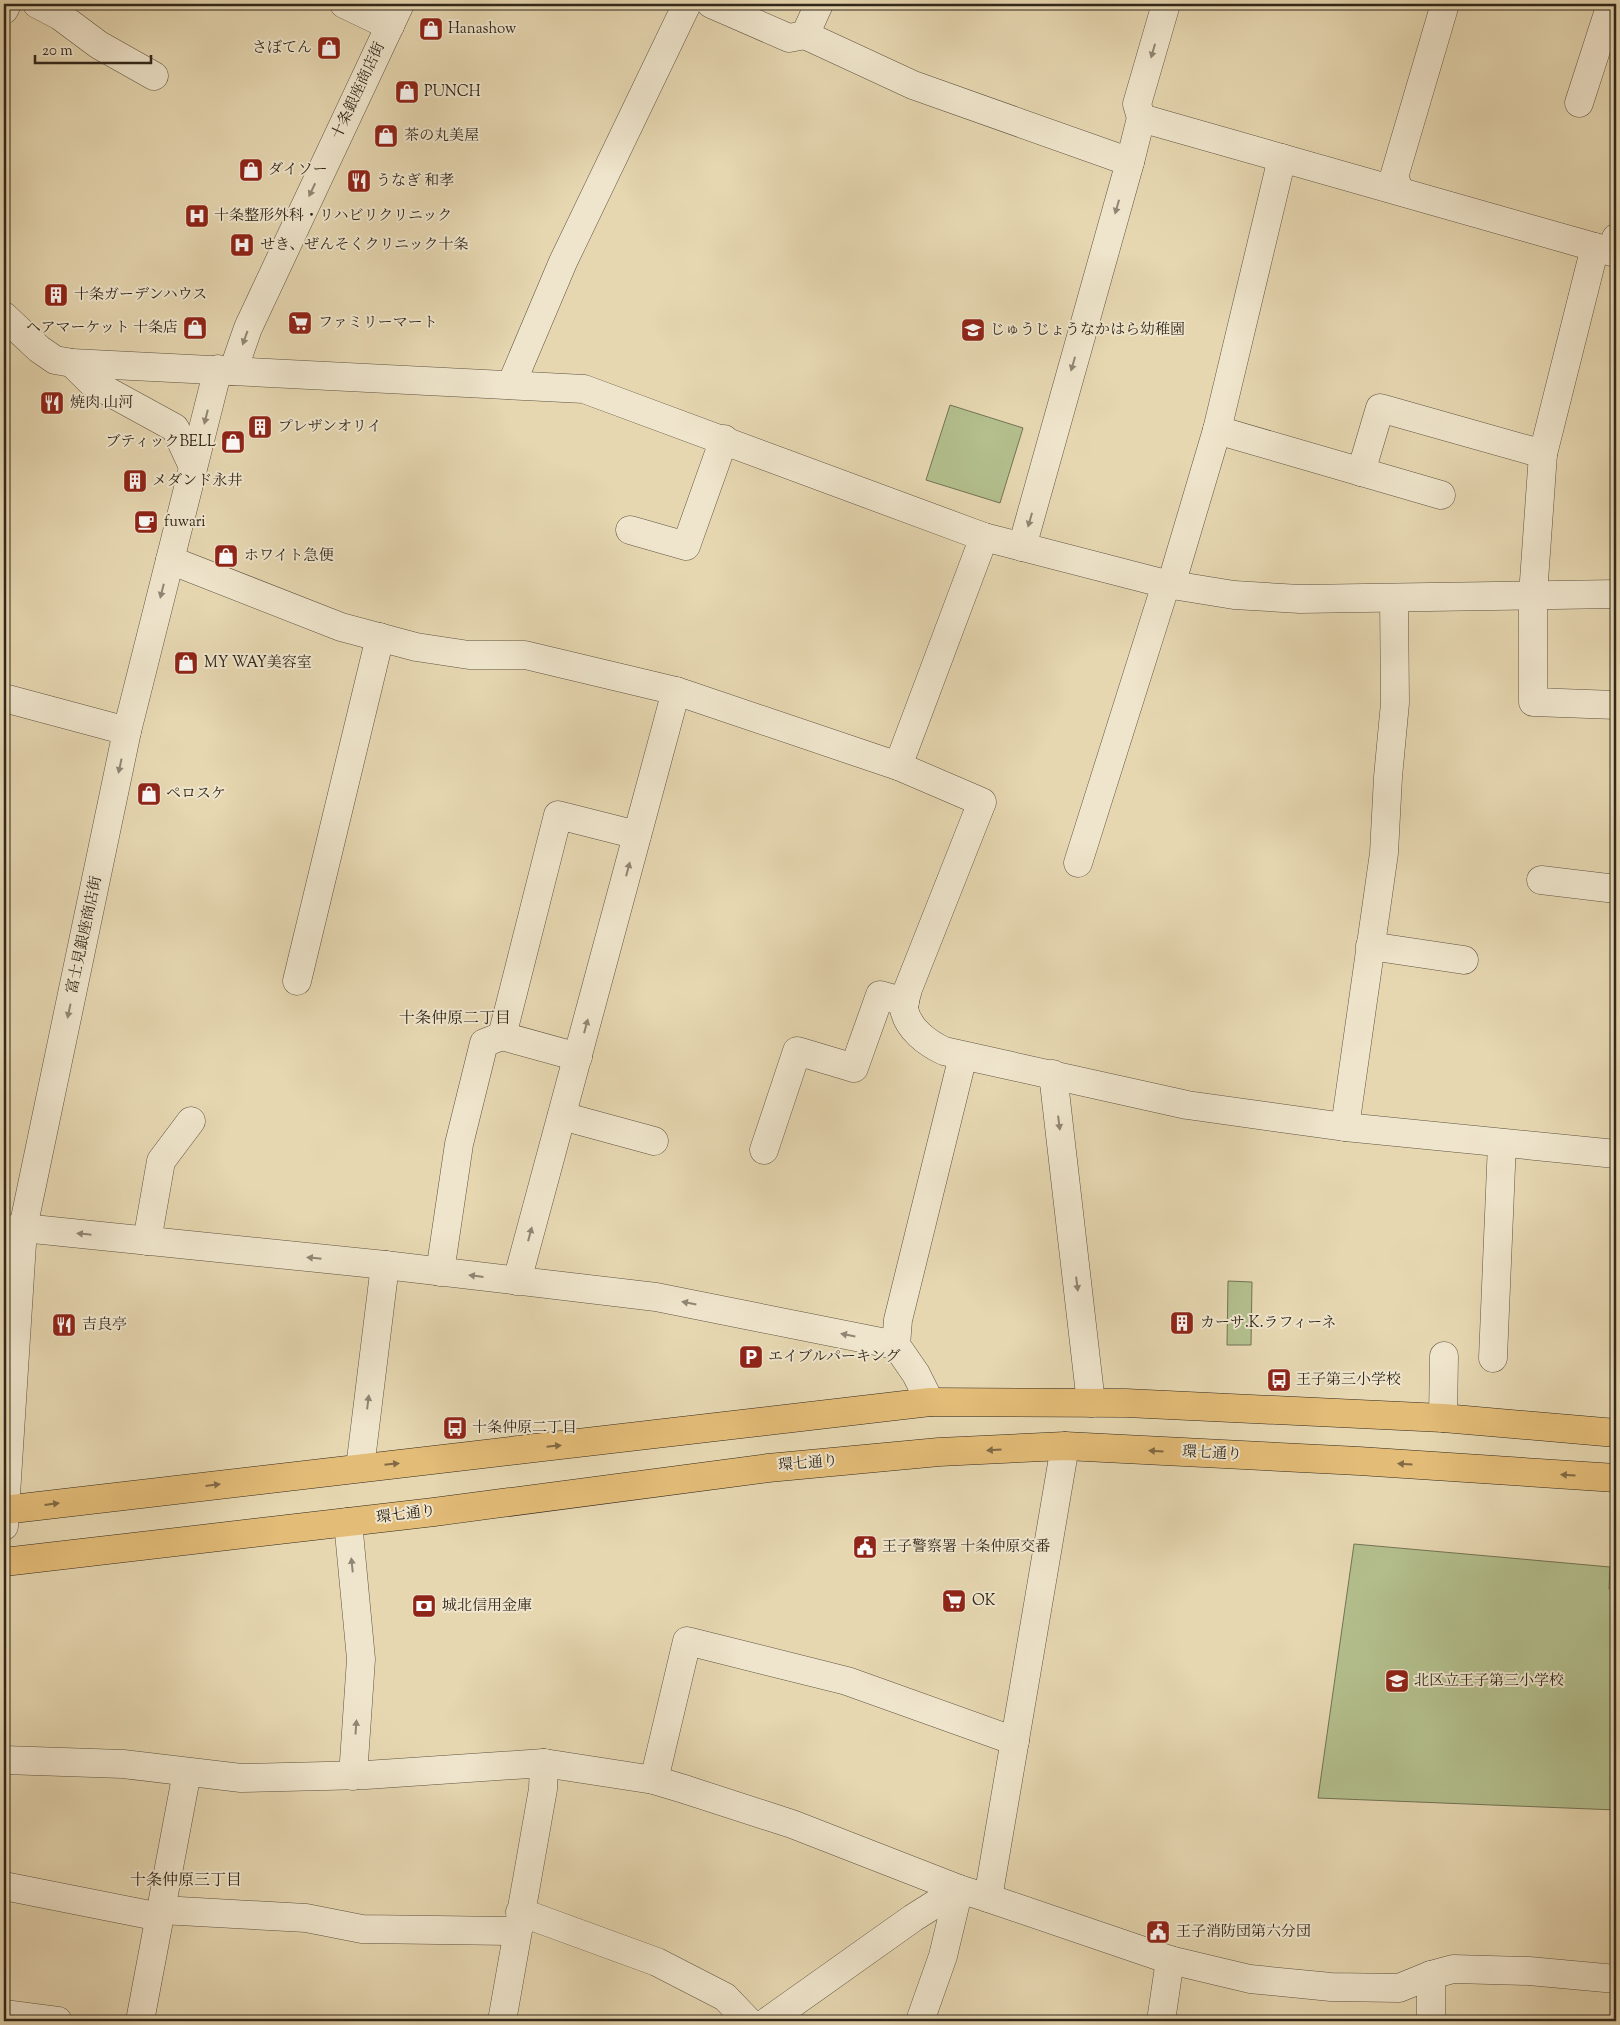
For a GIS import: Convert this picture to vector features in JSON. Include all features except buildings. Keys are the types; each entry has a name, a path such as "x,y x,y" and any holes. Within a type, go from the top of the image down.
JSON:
{"main road":[{"path":"4,1515 360,1468 930,1402 1126,1402 1443,1418 1616,1433"},
{"name":"環七通り","path":"4,1562 348,1522 768,1468 939,1452 1065,1446 1358,1461 1616,1478"}],"street":[{"path":"4,10 7,4"},
{"path":"37,4 60,16 99,44 154,76"},
{"path":"344,4 395,15"},
{"path":"511,385 563,262 687,4"},
{"path":"711,4 789,38 805,35 913,85 1130,162"},
{"path":"805,35 820,4"},
{"path":"1022,547 1130,162 1141,118 1137,104 1166,4"},
{"path":"1400,191 1394,177 1445,4"},
{"path":"1579,103 1612,4"},
{"name":"十条銀座商店街","path":"225,370 248,328 395,15"},
{"path":"1141,118 1400,191 1606,242 1543,454 1533,595 1533,702 1616,704"},
{"path":"1078,863 1217,430 1282,158"},
{"path":"4,316 39,349 55,360 72,363 584,389 724,439 984,537 1169,584 1234,594 1300,599 1616,594"},
{"path":"72,363 91,382 175,428 193,467"},
{"name":"富士見銀座商店街","path":"4,1515 13,1229 127,731 193,467 225,370"},
{"path":"1360,472 1380,408 1543,454"},
{"path":"1217,430 1441,496"},
{"path":"630,530 686,546 724,439"},
{"path":"898,766 984,537"},
{"path":"170,560 340,627 416,647 469,655 525,655 676,691 898,766 982,802 908,989 905,1002 904,1008 912,1026 927,1043 963,1056 1053,1074 1187,1105 1345,1127 1616,1154"},
{"path":"1345,1127 1384,853 1388,777 1395,703 1394,598"},
{"path":"297,981 380,637"},
{"path":"517,1281 676,691"},
{"path":"4,698 127,731"},
{"path":"502,1036 558,815 637,835"},
{"path":"1541,880 1616,889"},
{"path":"1370,946 1464,960"},
{"path":"764,1150 798,1051 854,1068 880,995 905,1002"},
{"path":"440,1272 459,1144 484,1043 502,1036 578,1057"},
{"path":"930,1402 916,1374 896,1344 898,1320 963,1056"},
{"path":"1053,1074 1091,1403"},
{"path":"562,1116 654,1141"},
{"path":"147,1241 161,1162 190,1121"},
{"path":"1493,1358 1502,1143"},
{"path":"13,1229 385,1265 656,1297 896,1344"},
{"path":"360,1468 385,1265"},
{"path":"1443,1418 1444,1356"},
{"path":"988,1898 1065,1446"},
{"path":"348,1522 361,1659 353,1776"},
{"path":"654,1780 687,1641 847,1681 1014,1741"},
{"path":"4,1760 123,1764 241,1778 353,1776 544,1763 654,1780 792,1824 959,1889 1170,1960 1250,1979 1331,1987 1399,1988 1430,1975 1453,1969 1529,1971 1616,1979"},
{"path":"502,2021 518,1921 543,1789 544,1763"},
{"path":"140,2021 187,1772"},
{"path":"4,1886 160,1913 306,1918 362,1929 518,1921 657,1962 725,1997 748,2021"},
{"path":"768,2021 913,1918 959,1889"},
{"path":"920,2021 942,1956 959,1889"},
{"path":"1161,2021 1170,1960"},
{"path":"1430,1975 1431,2021"},
{"path":"4,2014 58,2021"}],"green space":[{"path":"950,405 1023,428 1000,503 926,480"},
{"path":"1228,1281 1252,1282 1251,1345 1227,1345"},
{"path":"1354,1544 1610,1567 1609,1589 1616,1591 1616,1810 1318,1798"}],"place":[{"name":"Hanashow","path":"431,29"},
{"name":"さぼてん","path":"329,48"},
{"name":"PUNCH","path":"407,92"},
{"name":"茶の丸美屋","path":"386,136"},
{"name":"ダイソー","path":"251,170"},
{"name":"うなぎ 和孝","path":"359,181"},
{"name":"十条整形外科・リハビリクリニック","path":"197,216"},
{"name":"せき、ぜんそくクリニック十条","path":"242,245"},
{"name":"十条ガーデンハウス","path":"56,295"},
{"name":"ファミリーマート","path":"300,323"},
{"name":"ヘアマーケット 十条店","path":"195,328"},
{"name":"じゅうじょうなかはら幼稚園","path":"973,330"},
{"name":"焼肉 山河","path":"52,403"},
{"name":"プレザンオリイ","path":"260,427"},
{"name":"ブティックBELL","path":"233,442"},
{"name":"メダンド永井","path":"135,481"},
{"name":"fuwari","path":"146,522"},
{"name":"ホワイト急便","path":"226,556"},
{"name":"MY WAY美容室","path":"186,663"},
{"name":"ペロスケ","path":"149,794"},
{"name":"カーサ.K.ラフィーネ","path":"1182,1323"},
{"name":"吉良亭","path":"64,1325"},
{"name":"エイブルパーキング","path":"751,1357"},
{"name":"王子第三小学校","path":"1279,1380"},
{"name":"十条仲原二丁目","path":"455,1428"},
{"name":"王子警察署 十条仲原交番","path":"865,1547"},
{"name":"OK","path":"954,1601"},
{"name":"城北信用金庫","path":"424,1606"},
{"name":"北区立王子第三小学校","path":"1397,1681"},
{"name":"王子消防団第六分団","path":"1158,1932"}],"district":[{"name":"十条仲原二丁目","path":"455,1019"},
{"name":"十条仲原三丁目","path":"186,1881"}]}
